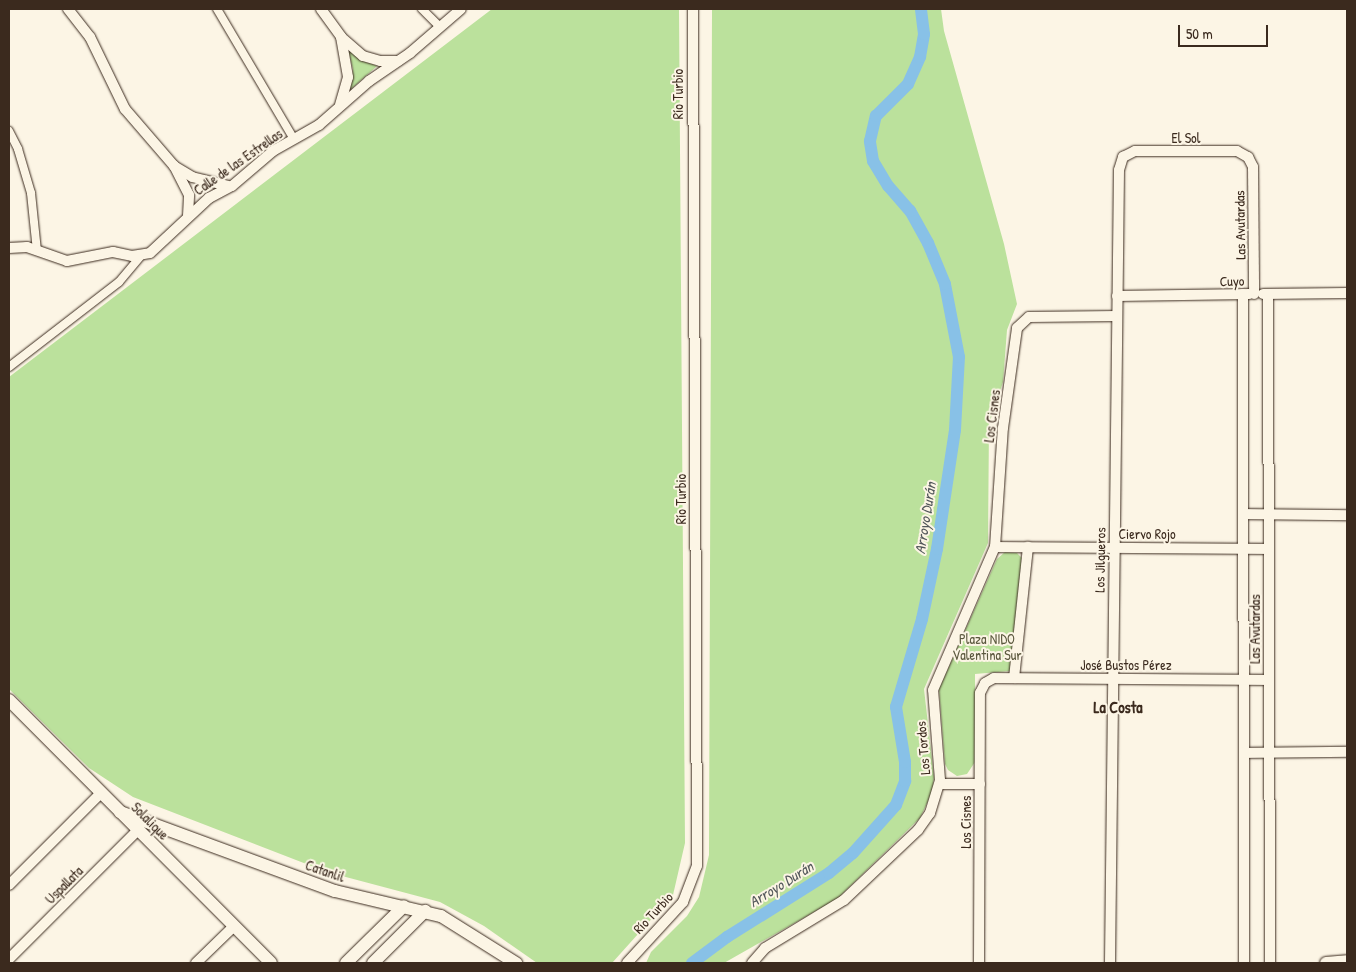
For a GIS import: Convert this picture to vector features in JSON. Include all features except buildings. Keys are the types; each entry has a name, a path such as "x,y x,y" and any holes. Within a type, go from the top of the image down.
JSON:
{"street":[{"path":"68,9 90,37 125,109 174,166 189,195 188,217"},
{"path":"217,9 294,139"},
{"path":"321,9 340,37 364,56 380,61 399,61"},
{"path":"422,9 440,27"},
{"name":"Río Turbio","path":"627,963 683,902 697,866 692,9"},
{"name":"Calle de las Estrellas","path":"141,256 161,245 209,198 232,186 263,158 336,110 369,81 399,61 458,11"},
{"path":"336,110 345,95 348,77 340,37"},
{"path":"9,131 29,183 37,251"},
{"name":"El Sol","path":"1123,157 1135,151 1237,151 1248,157"},
{"name":"Los Jilgueros","path":"1110,963 1118,170 1123,157"},
{"name":"Las Avutardas","path":"1248,157 1253,167 1254,294"},
{"path":"174,166 212,184 232,186"},
{"path":"9,248 17,246 67,261 113,252 141,256"},
{"path":"9,367 119,282 141,256"},
{"name":"Cuyo","path":"1117,296 1347,293"},
{"name":"Las Avutardas","path":"1243,294 1244,963"},
{"name":"Las Avutardas","path":"1268,294 1270,963"},
{"name":"Los Cisnes","path":"995,547 1003,428 1016,333 1022,321 1033,316 1117,316"},
{"path":"1244,514 1347,515"},
{"name":"Ciervo Rojo","path":"995,547 1269,549"},
{"name":"Los Tordos","path":"752,963 765,948 828,912 865,880 924,822 934,805 940,784 934,683 995,547"},
{"path":"1014,678 1028,547"},
{"name":"José Bustos Pérez","path":"985,682 991,679 1014,678 1269,680"},
{"name":"Los Cisnes","path":"979,963 980,693 985,682"},
{"name":"Solalique","path":"9,700 271,963"},
{"path":"1244,753 1347,752"},
{"path":"940,784 980,784"},
{"path":"9,884 101,793"},
{"name":"Catanlil","path":"120,812 335,891 425,911 448,919 516,963"},
{"name":"Uspallata","path":"9,959 138,830"},
{"path":"346,963 404,906"},
{"path":"373,963 425,911"},
{"path":"196,963 234,926"},
{"path":"1326,963 1347,961"}],"green space":[{"path":"492,9 679,9 685,843 673,895 612,963 537,963 484,926 440,902 327,872 133,797 89,768 9,689 9,377"},
{"path":"712,9 941,9 944,31 1004,244 1017,304 1007,330 1003,382 989,424 988,543 924,689 934,777 932,793 920,818 837,899 724,963 646,963 651,952 687,916 699,897 709,855"},
{"path":"348,50 362,60 377,66 350,90 353,69"},
{"name":"Plaza NIDO Valentina Sur","path":"1005,552 1017,553 1022,558 1010,671 975,674 975,762 967,774 957,776 948,770 945,764 939,689 997,559"}],"waterway":[{"name":"Arroyo Durán","path":"692,963 727,937 829,873 853,853 896,805 905,781 905,762 896,707 922,619 937,549 955,430 959,357 945,284 928,243 910,211 888,186 873,161 870,141 876,116 908,84 920,57 924,34 921,9"}],"district":[{"name":"La Costa","path":"1118,707"}]}
